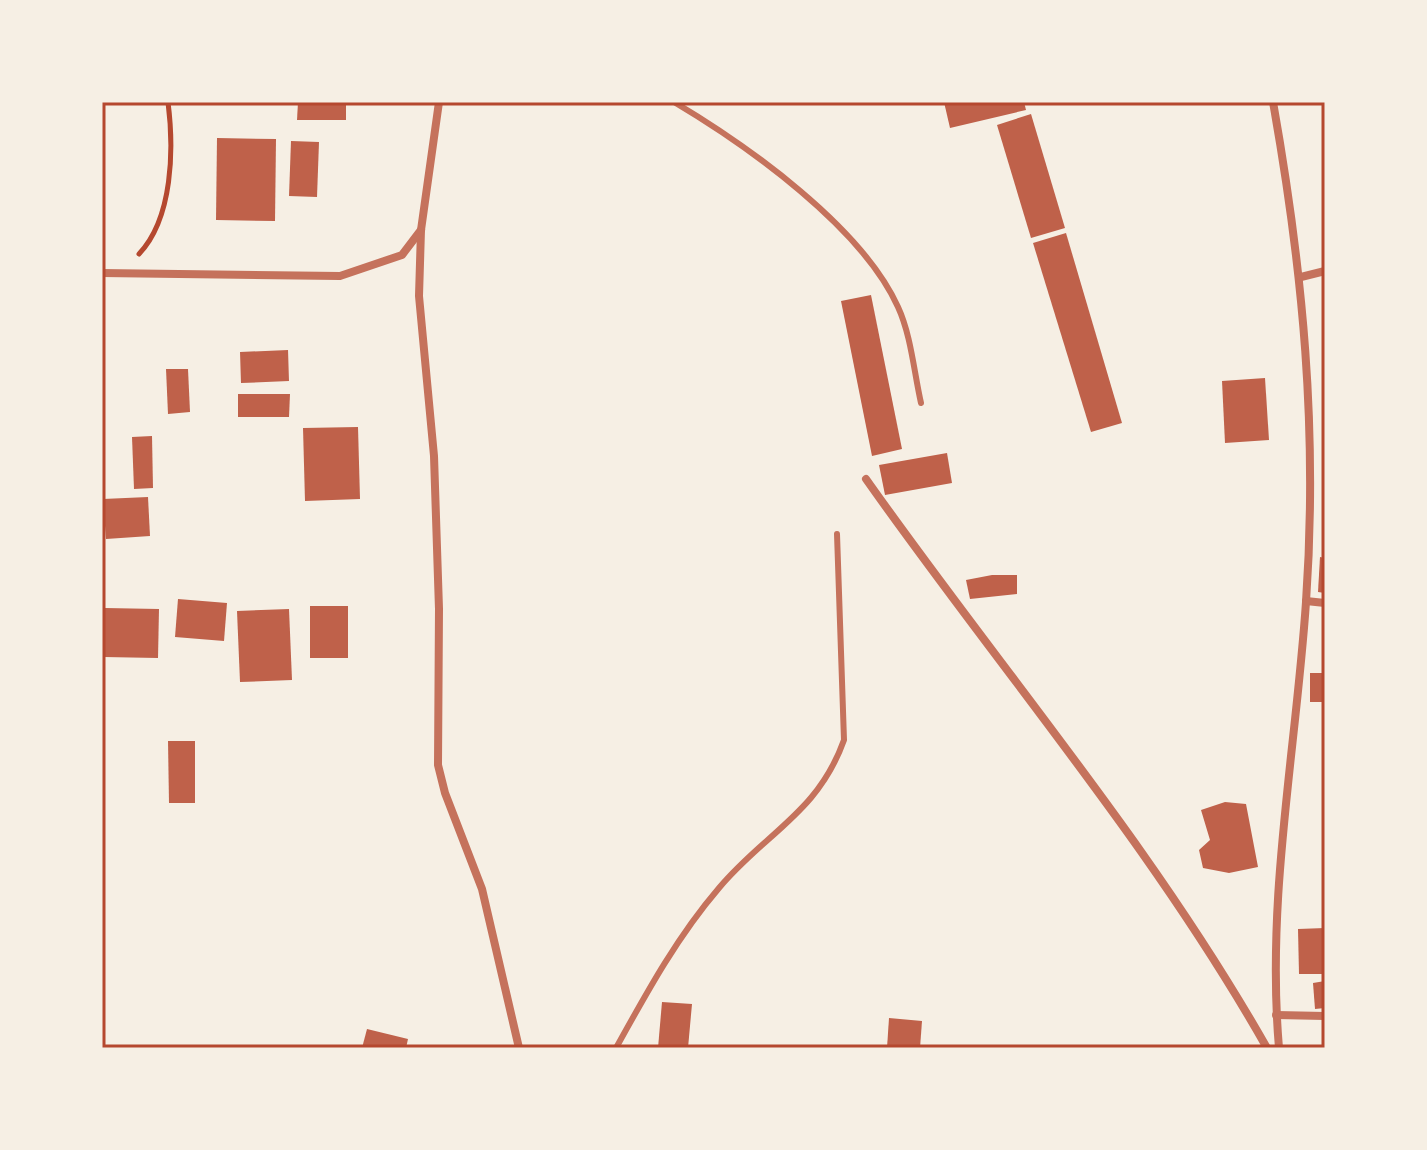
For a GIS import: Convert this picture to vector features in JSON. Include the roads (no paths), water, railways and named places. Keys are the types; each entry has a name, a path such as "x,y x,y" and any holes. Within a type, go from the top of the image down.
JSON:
{"street":[{"path":"439,102 421,230 419,310 434,456 439,594 438,765 445,793 482,889 519,1048"},
{"path":"1273,102 1301,277 1311,453 1306,601 1280,860 1276,1015 1279,1048"},
{"path":"102,273 340,276 402,255 421,230"},
{"path":"1301,277 1325,271"},
{"path":"866,479 977,632 1133,836 1199,933 1267,1048"},
{"path":"1306,601 1325,603"},
{"path":"1276,1015 1325,1016"}],"lane":[{"path":"674,102 735,138 817,206 878,272 899,309 921,403"},
{"path":"616,1048 662,964 720,886 815,797 833,771 844,740 837,534"}]}
